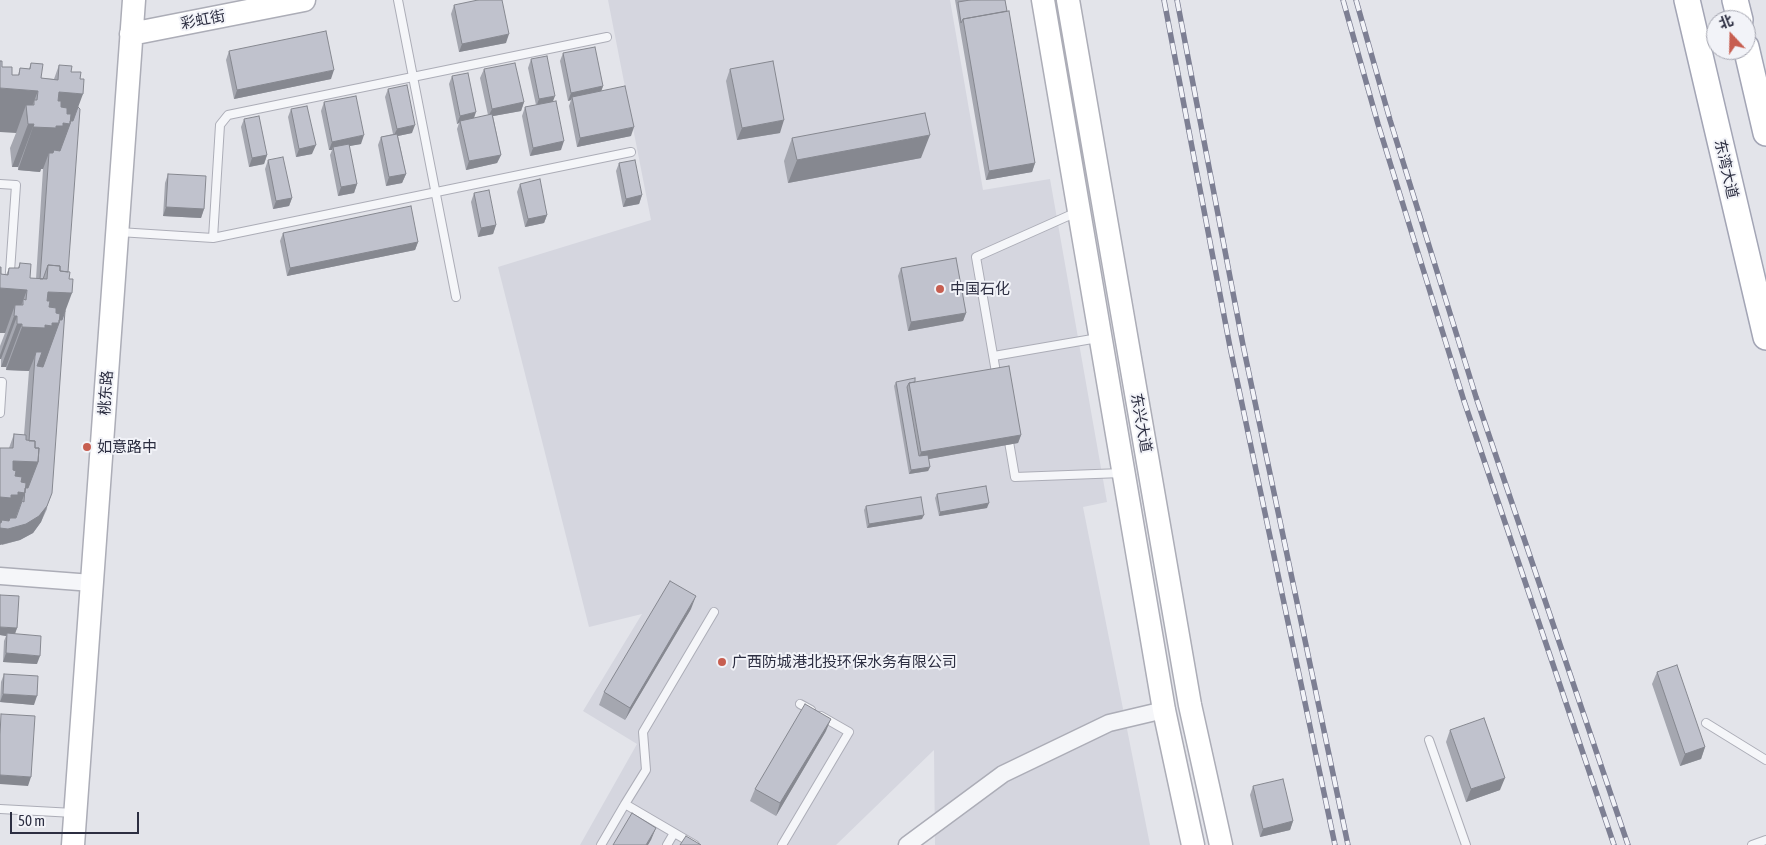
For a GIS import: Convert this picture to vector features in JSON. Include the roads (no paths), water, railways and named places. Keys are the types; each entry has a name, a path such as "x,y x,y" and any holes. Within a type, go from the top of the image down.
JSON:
{"main road":[{"name":"桃东路","path":"73,845 134,0"},
{"name":"彩虹街","path":"132,34 304,0"},
{"name":"东兴大道","path":"1043,0 1164,710 1193,845"},
{"name":"东兴大道","path":"1068,0 1190,705 1221,845"},
{"name":"东湾大道","path":"1687,0 1766,337"},
{"path":"1749,60 1766,132"}],"street":[{"path":"0,576 92,583"},
{"path":"907,845 1002,774 1109,723 1164,710"}],"lane":[{"path":"398,0 456,297"},
{"path":"213,238 220,125 228,115 607,37"},
{"path":"117,232 213,238 631,152"},
{"path":"0,184 16,185 9,286 0,285"},
{"path":"998,384 976,256 1079,212"},
{"path":"994,356 1101,338"},
{"path":"0,382 2,382 0,413"},
{"path":"1007,430 1015,477 1124,472"},
{"path":"601,845 646,770 643,732 714,612"},
{"path":"782,845 848,732 800,704"},
{"path":"1706,723 1766,760"},
{"path":"1429,740 1466,845"},
{"path":"625,804 695,845"},
{"path":"0,809 76,814"},
{"path":"667,845 674,833"},
{"path":"1752,845 1766,840"}],"railway":[{"path":"1164,0 1230,347 1335,845"},
{"path":"1177,0 1243,345 1348,845"},
{"path":"1343,0 1378,124 1464,401 1614,845"},
{"path":"1356,0 1390,120 1476,397 1628,845"}],"place":[{"name":"中国石化","path":"940,289"},
{"name":"如意路中","path":"87,447"},
{"name":"广西防城港北投环保水务有限公司","path":"722,662"}]}
